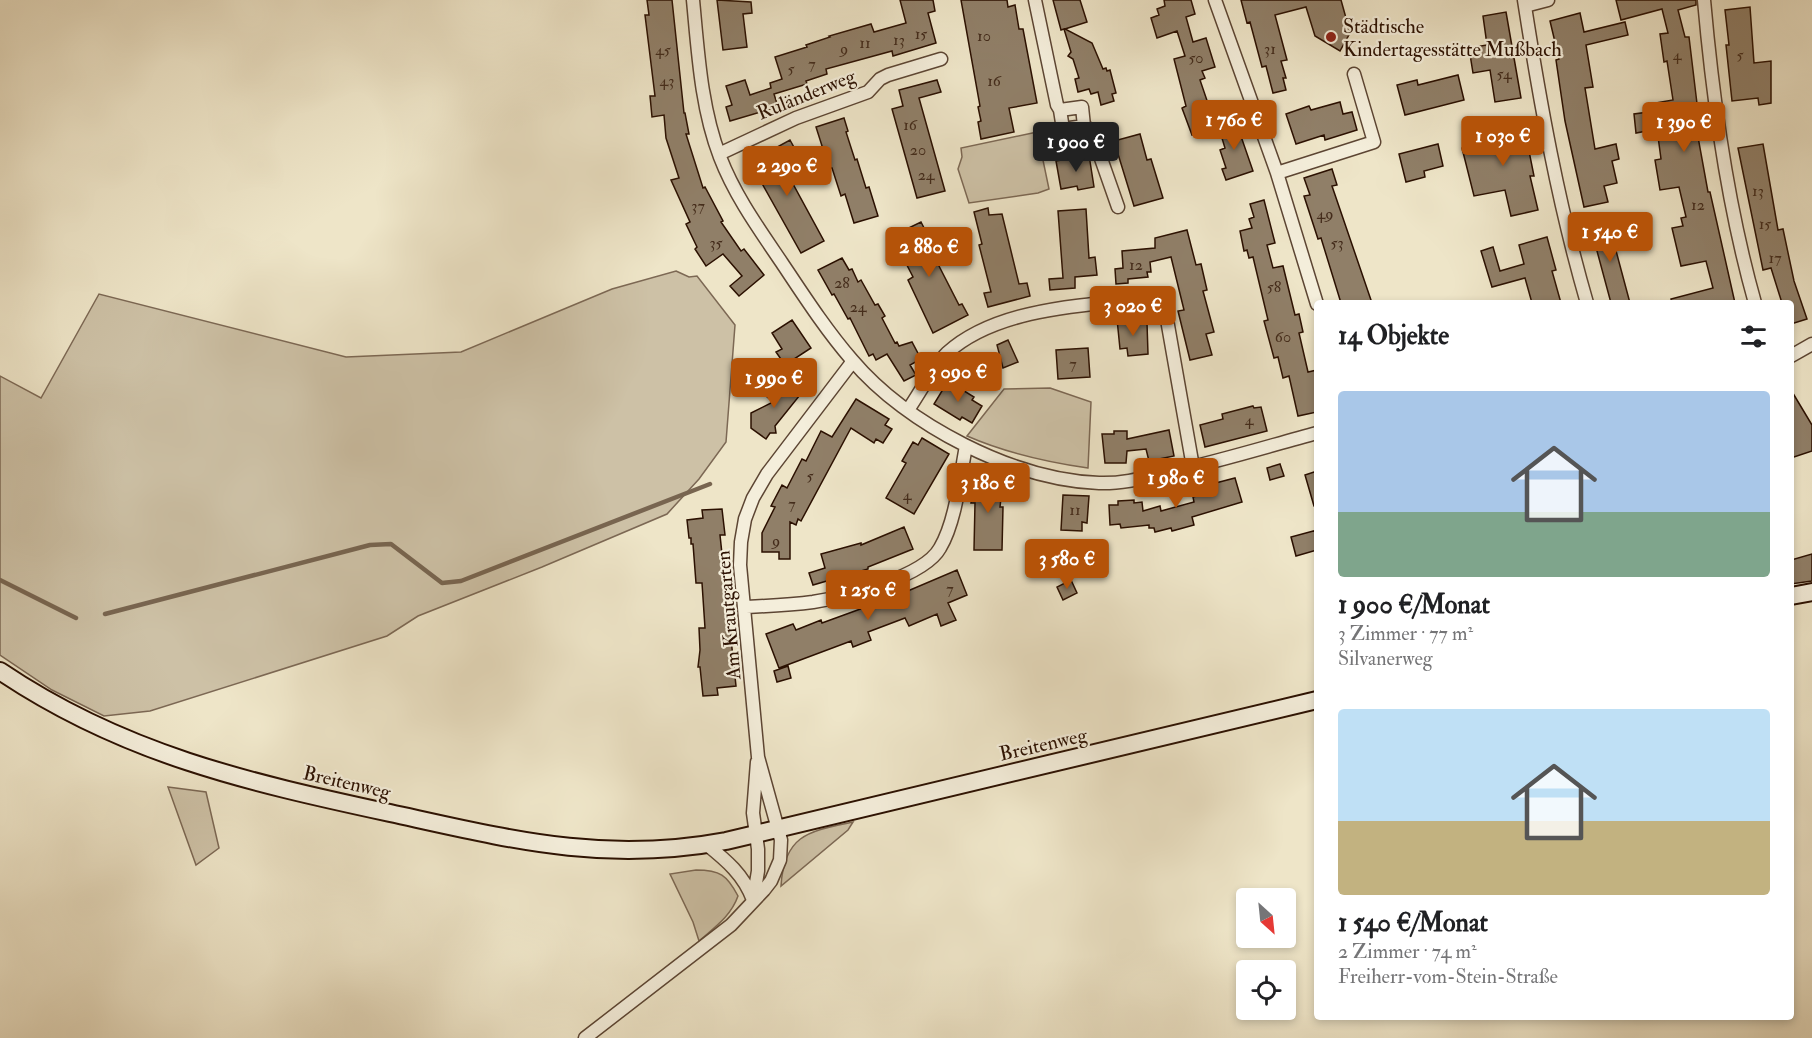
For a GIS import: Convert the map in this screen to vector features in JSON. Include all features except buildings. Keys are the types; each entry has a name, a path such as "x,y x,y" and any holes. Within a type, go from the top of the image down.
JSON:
{"main road":[{"path":"1794,595 1812,592"},
{"name":"Breitenweg","path":"0,671 39,697 106,731 178,760 257,783 492,836 590,850 633,851 706,844 779,829 1314,701"}],"street":[{"path":"693,0 703,87 719,154 744,207 853,361 873,381 930,426 966,446 1005,462 1039,473 1101,483 1143,478 1192,467 1314,434"},
{"path":"1035,0 1063,129 1084,126 1091,130 1118,207"},
{"path":"1215,0 1277,173 1316,300"},
{"path":"1548,0 1525,3 1549,153 1571,249 1586,300"},
{"path":"1704,0 1712,82 1728,184 1754,300"},
{"name":"Ruländerweg","path":"719,154 796,118 868,92 880,79 888,75 941,59"},
{"path":"1277,173 1374,142 1354,74"},
{"path":"1060,110 1082,107 1084,126"},
{"path":"908,410 945,355 959,344 992,326 1016,317 1048,310 1162,297 1192,467"},
{"path":"1794,354 1812,344"},
{"name":"Am Krautgarten","path":"779,829 758,757 740,565 741,542 745,519 753,498 768,474 853,361"},
{"path":"744,608 813,602 837,597 897,578 932,560 941,548 947,533 966,446"},
{"name":"Am Krautgarten","path":"756,834 753,804 758,757"},
{"path":"585,1038 698,952 742,914 764,890 777,869 781,851 779,829"},
{"path":"753,901 758,871 756,834"},
{"path":"706,844 736,870 753,901"}],"shaded area":[{"path":"1056,128 1056,138 1039,141 1049,189 1038,193 969,203 958,169 962,157 961,148"},
{"path":"676,271 689,277 697,276 735,325 726,442 699,479 667,514 418,616 387,636 150,711 104,716 52,690 0,655 0,376 41,398 99,294 346,357 461,352 612,289"},
{"path":"1050,388 1091,402 1088,468 1026,456 967,436 1004,389"},
{"path":"168,787 206,792 219,848 196,865"},
{"path":"853,822 848,830 781,886 787,855 794,845 812,832"},
{"path":"696,870 711,871 722,875 738,896 727,915 699,941 693,922 670,874"}],"waterway":[{"path":"105,614 370,545 391,544 442,583 461,581 710,484"},
{"path":"0,580 76,618"}],"place":[{"name":"Städtische Kindertagesstätte Mußbach","path":"1331,37"}]}
